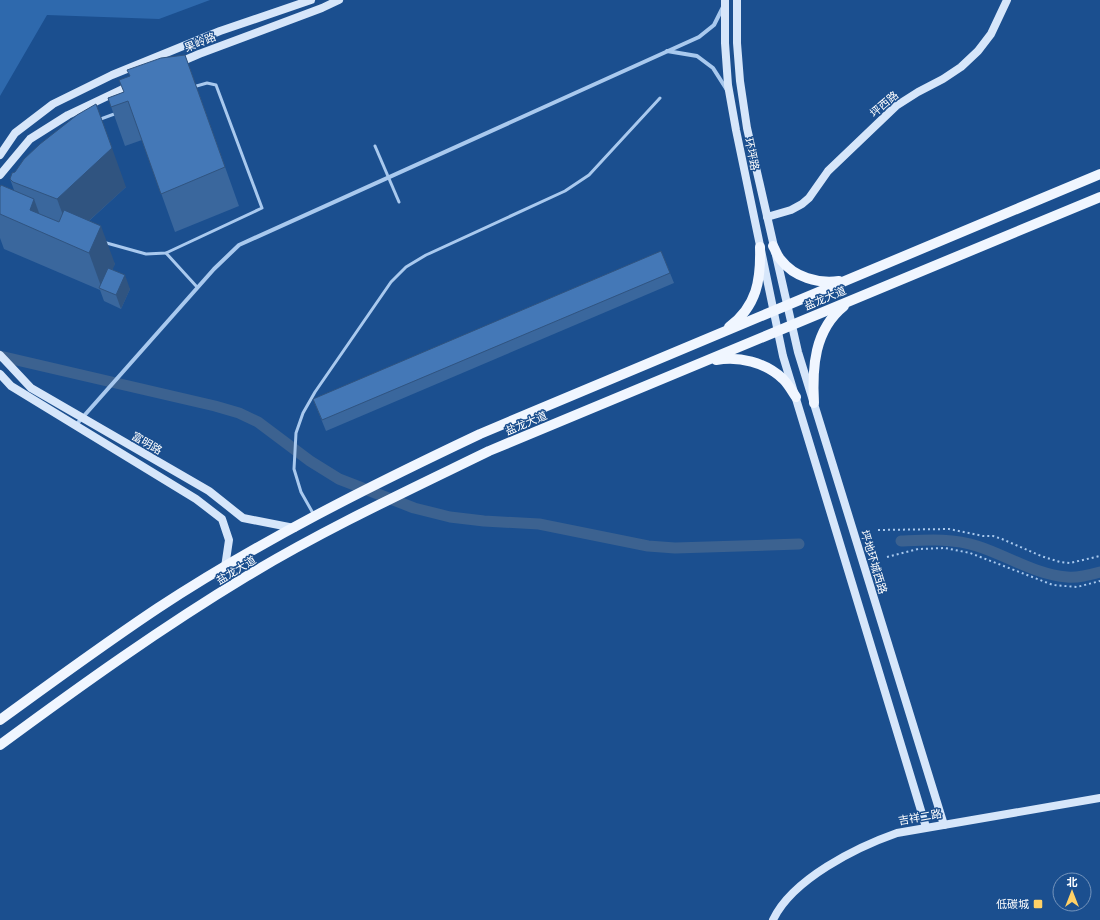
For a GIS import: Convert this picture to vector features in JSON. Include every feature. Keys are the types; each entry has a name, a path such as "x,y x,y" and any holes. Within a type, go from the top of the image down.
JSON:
{"main road":[{"name":"果岭路","path":"0,155 15,133 53,104 112,75 220,31 311,0"},
{"name":"果岭路","path":"171,66 322,8 339,0"},
{"name":"环坪路","path":"737,0 736,43 740,81 748,128 787,305"},
{"name":"坪西路","path":"767,217 791,210 802,204 809,198 828,171 896,106 943,79 978,51 991,34 1007,0"},
{"name":"环坪路","path":"725,2 725,43 730,95 773,311"},
{"path":"0,175 30,139 68,115 136,83"},
{"name":"盐龙大道","path":"0,720 69,669 152,612 225,567 314,517 419,463 480,434 1100,174"},
{"name":"盐龙大道","path":"0,745 86,681 170,624 248,576 319,536 439,475 489,451 1100,197"},
{"path":"773,246 780,259 788,268 800,275 816,281 832,282 848,280"},
{"path":"721,333 736,322 754,296 759,280 760,247"},
{"path":"814,403 812,377 815,356 820,339 828,323 838,311 852,300"},
{"name":"坪地环城西路","path":"787,305 798,352 944,824"},
{"path":"773,311 783,356 926,828"},
{"name":"富明路","path":"0,355 31,388 209,491 243,518 294,528"},
{"path":"704,362 724,359 741,359 757,363 771,370 783,379 796,396"},
{"name":"富明路","path":"2,376 11,386 196,499 222,519 229,540 225,567"},
{"name":"吉祥二路","path":"773,920 790,896 810,878 831,863 857,849 897,832 1100,798"}],"street":[{"path":"75,426 197,287 238,245 699,37 714,25 725,2"},
{"path":"667,51 697,56 712,68 730,95"}],"lane":[{"path":"99,240 146,254 166,253 262,208 216,86 207,82 192,88"},
{"path":"314,517 301,492 294,469 296,433 303,413 315,392 391,282 406,267 426,255 565,191 588,175 660,98"},
{"path":"91,122 120,112"},
{"path":"375,146 399,202"},
{"path":"166,253 197,287"}],"path":[{"path":"878,530 949,529 983,536 993,536 1060,562 1070,563 1100,556"},
{"path":"887,557 918,549 945,548 970,553 1053,585 1077,587 1100,581"}],"shaded area":[{"path":"0,0 210,0 159,19 47,15 0,96"}],"building":[{"path":"185,55 225,167 161,194 128,101 111,107 108,98 124,92 119,80 130,76 127,70 161,58"},
{"path":"96,104 112,148 57,199 13,182 10,179 12,173 15,172 24,159 40,144 77,115"},
{"path":"1,185 34,199 30,210 59,222 64,210 101,226 89,253 0,214"},
{"path":"661,251 670,273 322,420 313,399"},
{"path":"108,268 125,275 116,295 99,288"}],"waterway":[{"path":"0,356 215,406 239,413 258,422 310,461 339,479 414,508 450,517 484,521 539,524 648,546 675,548 799,544"},
{"path":"901,541 939,540 968,543 1044,573 1067,577 1100,572"}],"place":[{"name":"低碳城","path":"1038,904"}]}
